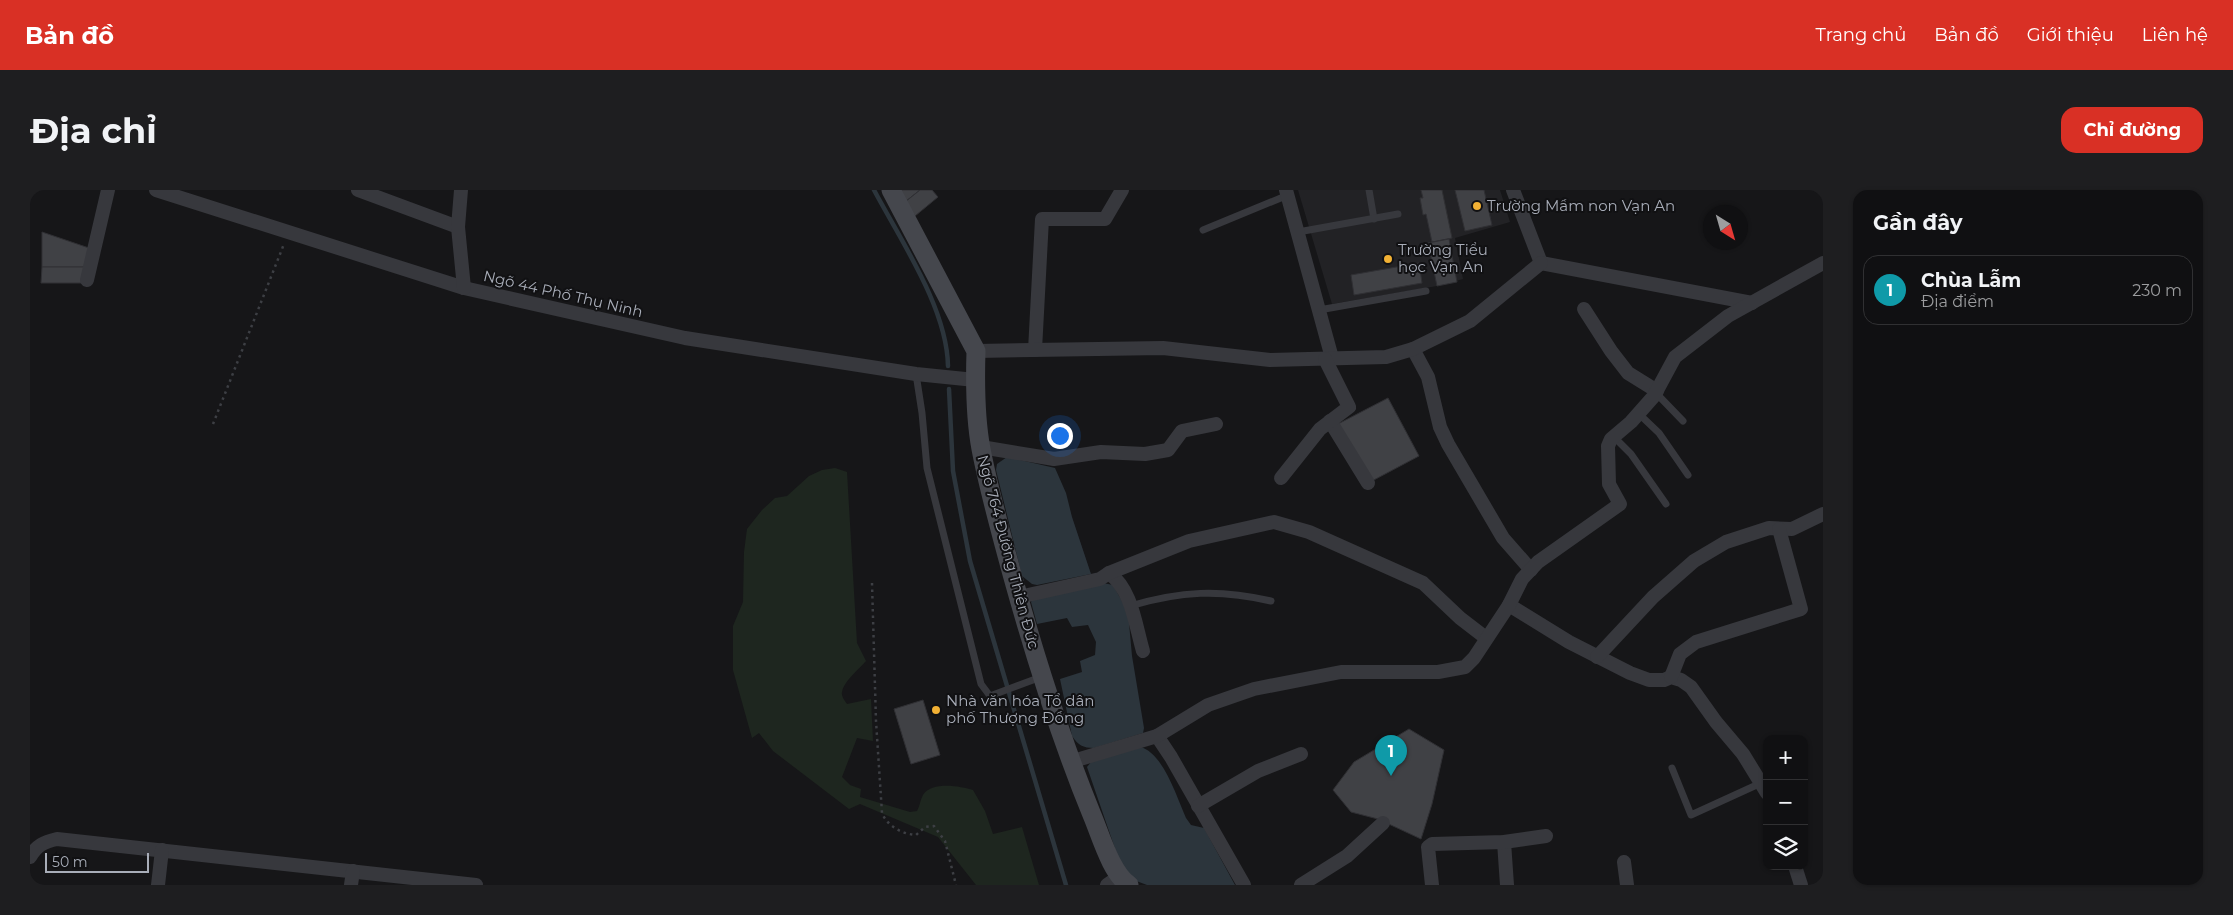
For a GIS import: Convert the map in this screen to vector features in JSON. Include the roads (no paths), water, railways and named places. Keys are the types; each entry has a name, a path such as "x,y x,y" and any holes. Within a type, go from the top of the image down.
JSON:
{"street":[{"path":"87,280 108,190"},
{"name":"Ngõ 44 Phố Thụ Ninh","path":"156,190 464,288 685,338 916,374 975,380"},
{"path":"358,190 458,227"},
{"path":"461,190 458,227 464,288"},
{"name":"Ngõ 764 Đường Thiên Đức","path":"891,190 976,351 975,380 981,447 992,502 1041,677 1070,762 1119,882"},
{"path":"1034,350 1042,219 1105,220 1122,190"},
{"path":"1513,190 1541,263"},
{"path":"1281,478 1320,429 1349,407 1329,358 1319,310 1287,192"},
{"path":"976,351 1163,348 1270,360 1386,357 1413,349 1470,320 1541,263 1752,302"},
{"path":"1070,762 1157,736 1208,705 1254,689 1300,678 1341,672 1438,672 1464,667 1474,658 1509,605 1522,579 1530,570 1538,562 1620,504 1609,484 1608,446 1614,437 1657,392 1675,357 1728,316 1823,263"},
{"path":"1584,309 1611,351 1628,373 1657,392"},
{"path":"1413,349 1428,377 1440,427 1448,444 1503,538 1530,570"},
{"path":"1330,421 1368,483"},
{"path":"981,447 1054,460 1101,452 1146,454 1168,450 1182,431 1216,424"},
{"path":"1597,657 1653,597 1694,561 1726,542 1769,528 1792,529 1823,514"},
{"path":"1019,597 1100,579 1108,572 1189,541 1274,522 1309,532 1423,583 1460,618 1486,638"},
{"path":"1509,605 1597,657 1649,680 1664,680 1670,677 1680,654 1696,642 1801,610 1780,529"},
{"path":"1108,572 1123,587 1143,651"},
{"path":"1670,677 1691,686 1716,722 1743,754 1763,786"},
{"path":"1157,736 1171,757 1244,885"},
{"path":"1198,806 1258,770 1301,754"},
{"path":"1301,885 1347,856 1384,823"},
{"path":"1432,885 1428,847 1432,844 1504,842 1546,836"},
{"path":"30,857 35,848 45,842 57,839 162,850 352,878 476,885"},
{"path":"1504,842 1507,885"},
{"path":"158,885 162,850"},
{"path":"1624,862 1627,885"},
{"path":"1796,870 1802,885"}],"lane":[{"path":"1369,190 1374,218"},
{"path":"1203,230 1287,192"},
{"path":"1298,232 1398,214"},
{"path":"1319,310 1426,291"},
{"path":"916,374 927,468 938,520 981,684 990,696 997,695 1041,677"},
{"path":"1657,392 1683,421"},
{"path":"1638,413 1659,433 1688,475"},
{"path":"1614,437 1631,454 1666,504"},
{"path":"1130,606 1156,599 1214,592 1246,595 1271,601"},
{"path":"1672,768 1691,815 1763,788"}],"waterway":[{"path":"874,190 921,275 931,298 946,344 948,366"},
{"path":"949,389 953,471 970,561 1066,885"}],"place":[{"name":"Trường Mầm non Vạn An","path":"1477,206"},
{"name":"Trường Tiểu học Vạn An","path":"1388,259"},
{"name":"Nhà văn hóa Tổ dân phố Thượng Đồng","path":"936,710"},
{"name":"Chùa Lẫm","path":"1391,776"}]}
